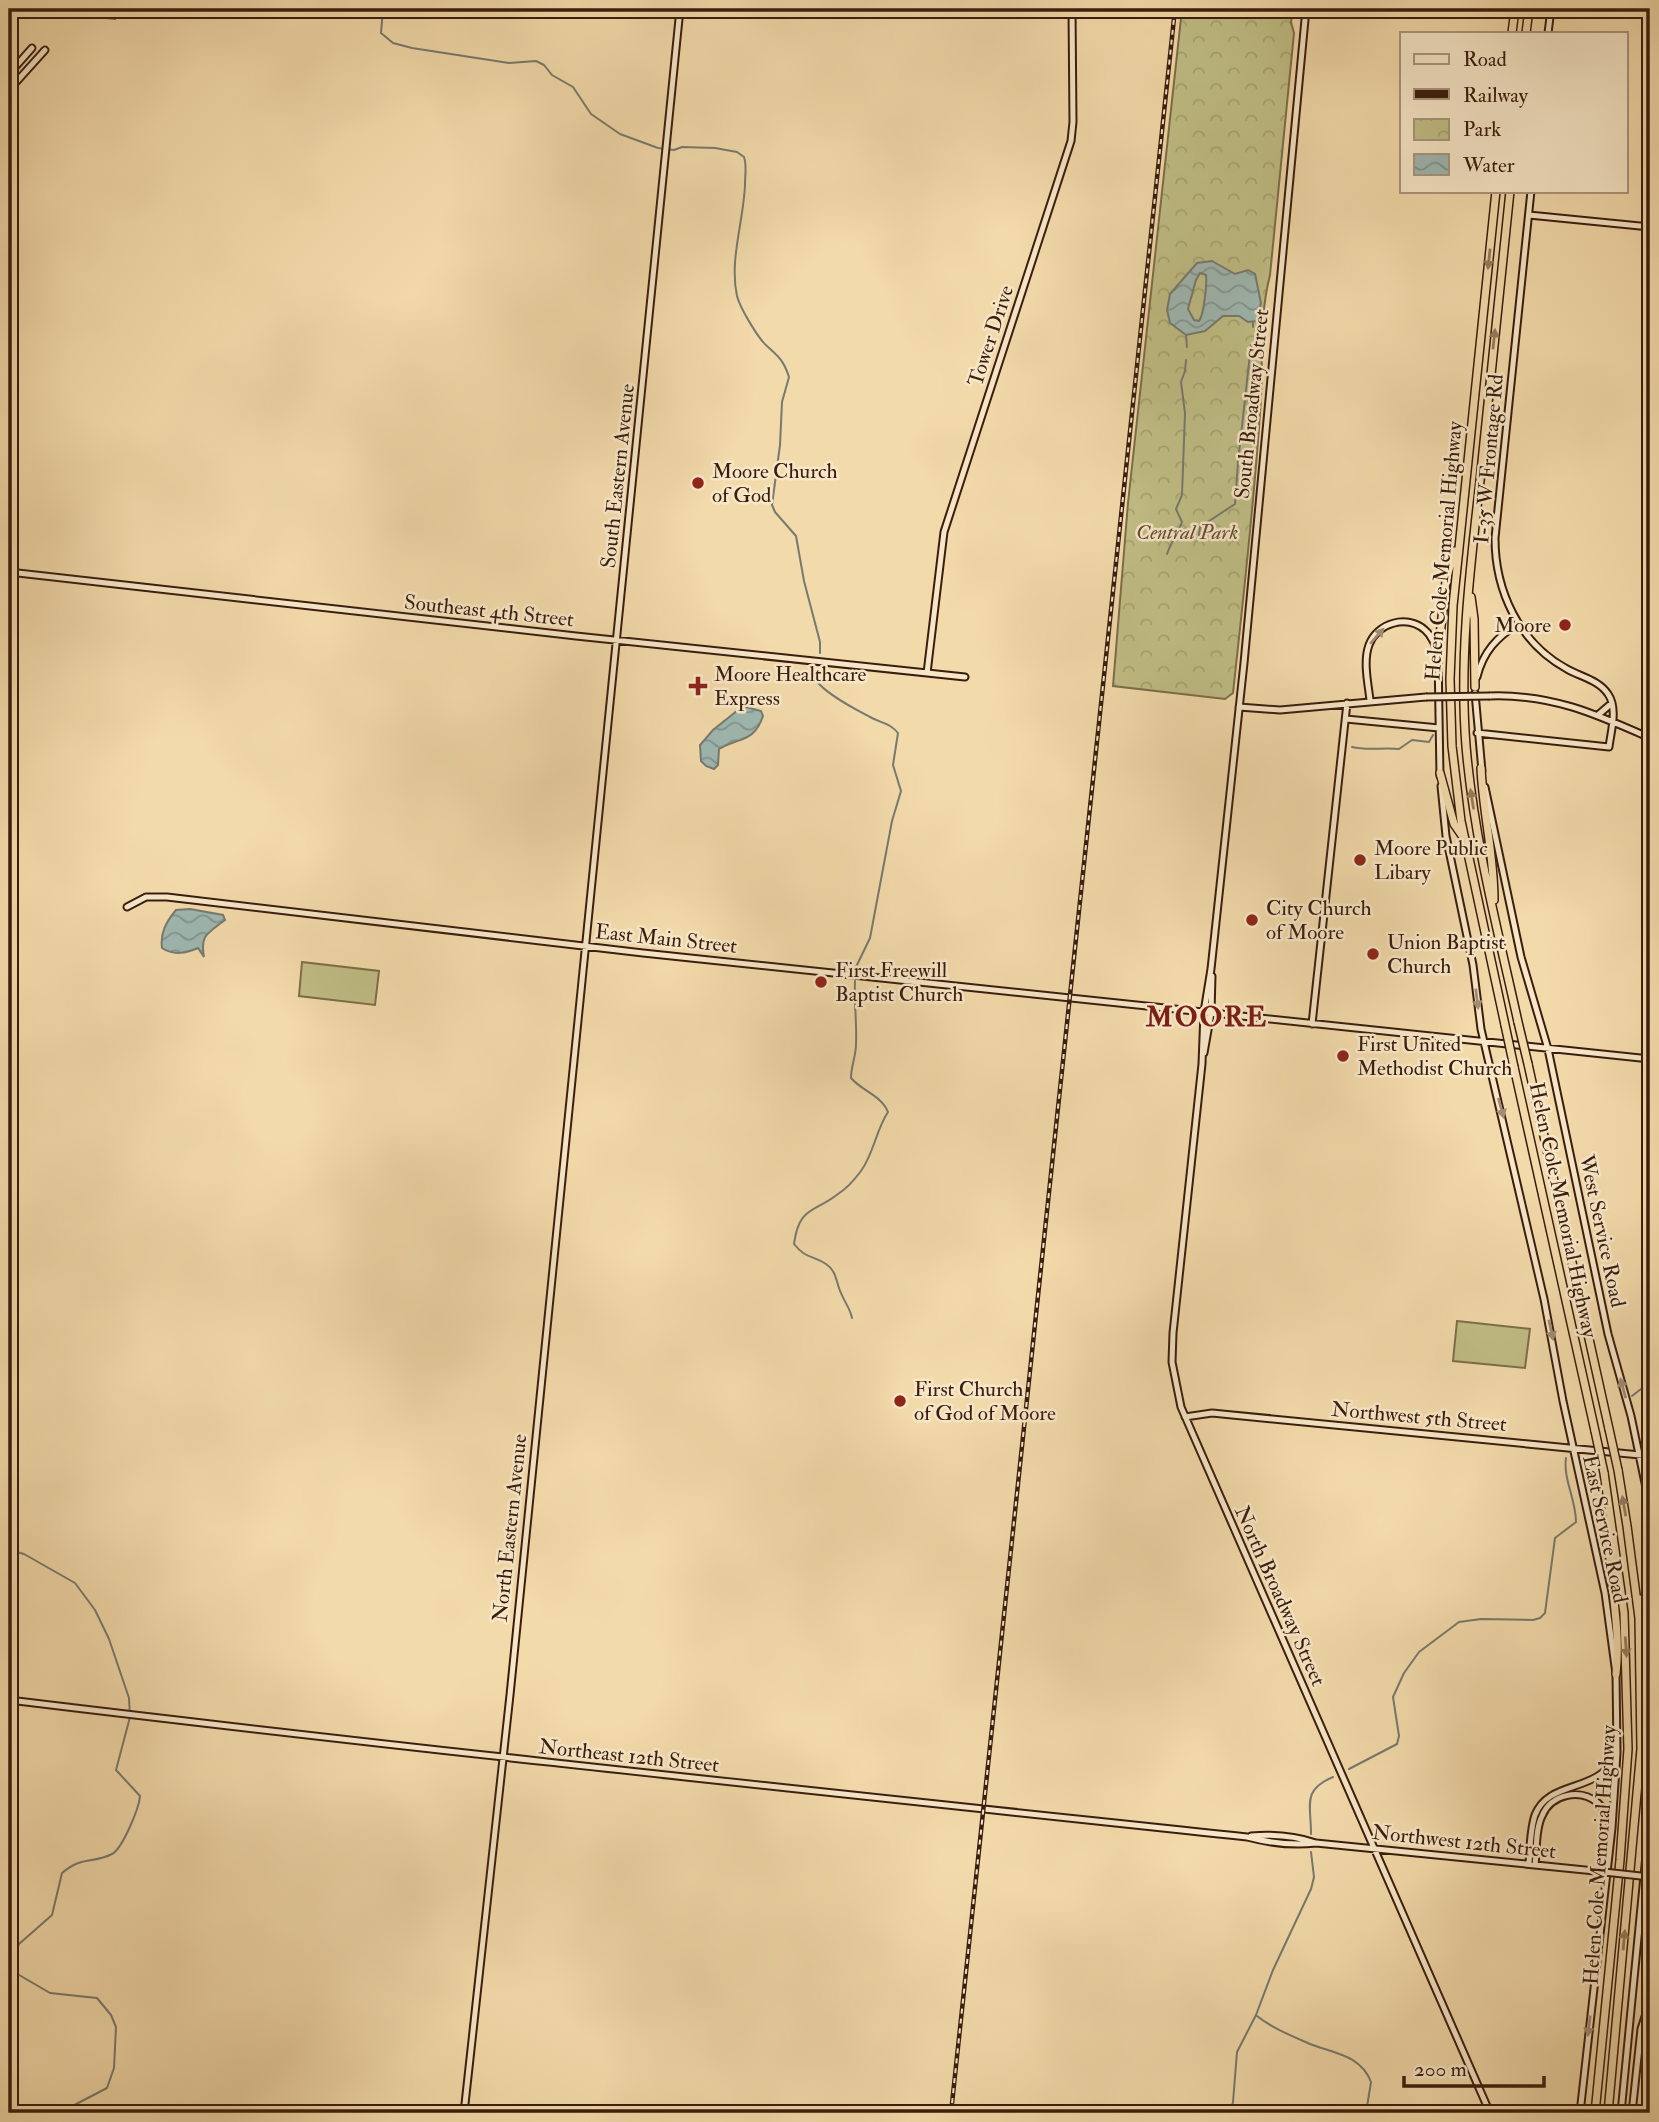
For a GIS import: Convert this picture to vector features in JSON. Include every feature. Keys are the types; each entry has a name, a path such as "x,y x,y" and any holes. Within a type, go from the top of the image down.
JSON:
{"highway":[{"path":"1512,32 1515,9"},
{"path":"1526,32 1529,9"},
{"name":"Helen Cole Memorial Highway","path":"1496,192 1453,606 1450,679 1452,746 1464,839 1604,1473 1624,1613 1628,1749 1595,2113"},
{"name":"Helen Cole Memorial Highway","path":"1510,192 1469,583 1464,679 1466,746 1479,844 1618,1470 1636,1592 1641,1663 1642,1749 1608,2113"},
{"path":"1438,654 1446,581 1460,530"},
{"path":"1469,583 1474,619 1475,687"},
{"path":"1481,768 1494,873 1494,914"},
{"path":"1440,773 1454,824 1464,839"},
{"path":"1610,1506 1608,1545 1616,1674"},
{"path":"1636,1592 1646,1616 1650,1639"}],"main road":[{"name":"South Eastern Avenue","path":"586,947 680,9"},
{"name":"Tower Drive","path":"927,673 944,532 1070,141 1073,122 1072,9"},
{"name":"South Broadway Street","path":"1207,1012 1306,9"},
{"path":"1548,32 1550,9"},
{"path":"9,74 32,48"},
{"path":"9,90 45,50"},
{"name":"I-35 W Frontage Rd","path":"1531,192 1495,538 1499,579 1518,624 1534,643 1554,661 1602,686 1612,703"},
{"path":"1529,215 1650,227"},
{"name":"Southeast 4th Street","path":"9,572 617,641 965,677"},
{"path":"1370,700 1367,655 1370,642 1381,629 1395,623 1416,625 1431,636 1438,654"},
{"path":"1475,687 1480,665 1487,651 1500,636 1518,624"},
{"name":"East Service Road","path":"1438,654 1440,773 1446,836 1473,965 1484,1042 1507,1129 1544,1299 1572,1447 1605,1593 1616,1674 1617,1753 1612,1828 1580,2113"},
{"name":"West Service Road","path":"1475,687 1481,768 1521,957 1548,1049 1608,1334 1650,1507"},
{"path":"1239,707 1280,710 1370,700 1490,695 1544,699 1565,703 1598,715 1650,738"},
{"path":"1312,1024 1347,703"},
{"path":"1598,715 1612,703"},
{"path":"1477,733 1609,747 1612,703"},
{"path":"1346,719 1439,729"},
{"name":"East Main Street","path":"127,907 139,899 157,896 586,947 1650,1059"},
{"name":"North Eastern Avenue","path":"464,2113 586,947"},
{"name":"North Broadway Street","path":"1207,1012 1172,1345 1176,1390 1185,1417 1490,2113"},
{"name":"Northwest 5th Street","path":"1185,1417 1212,1413 1650,1456"},
{"name":"Northeast 12th Street","path":"9,1700 503,1759 1248,1837 1298,1845 1316,1843"},
{"path":"1532,1865 1534,1820 1541,1805 1555,1794 1601,1776 1612,1765 1617,1753"},
{"path":"1532,1865 1541,1819 1550,1804 1560,1798 1579,1795 1595,1801 1605,1811 1612,1828"},
{"path":"1621,2113 1650,1814"},
{"path":"1278,1836 1279,1843"},
{"name":"Northeast 12th Street","path":"1248,1837 1278,1836 1316,1843"},
{"name":"Northwest 12th Street","path":"1316,1843 1650,1877"},
{"path":"1632,2113 1641,2029 1650,2001"}],"green space":[{"path":"16,9 116,9 115,19"},
{"name":"Central Park","path":"1182,9 1293,9 1291,22 1294,33 1270,275 1264,310 1258,448 1233,693 1225,699 1113,686 1128,503"},
{"path":"302,962 379,971 375,1005 299,996"},
{"path":"1457,1321 1530,1329 1525,1368 1453,1361"}],"water":[{"path":"1212,261 1235,274 1248,270 1255,274 1261,303 1257,321 1248,322 1239,316 1223,316 1205,331 1186,335 1170,323 1167,310 1170,294 1197,263","holes":["1200,273 1206,275 1202,312 1199,321 1194,320 1188,309 1196,280"]},
{"path":"743,706 761,711 763,716 759,725 745,738 719,749 718,765 714,769 706,766 701,761 700,745 713,730"},
{"path":"190,909 223,915 225,920 204,939 204,957 198,948 180,953 162,948 163,933 172,914 176,910"}],"waterway":[{"path":"383,9 381,33 393,43 509,63 536,61 544,65 552,75 573,87 591,114 620,134 658,148 715,148 737,152 744,157 744,198 735,268 737,296 755,331 781,360 789,377 782,402 780,445 772,505 796,536 804,581 820,642 820,653"},
{"path":"1186,335 1187,347"},
{"path":"1199,535 1200,527 1235,504 1251,345"},
{"path":"1167,554 1182,522 1176,509 1182,495 1185,413 1181,382 1186,360"},
{"path":"819,670 816,680 826,690 856,710 889,725 898,733 893,765 901,791 892,821 870,938 856,967"},
{"path":"1352,747 1399,749 1412,740 1429,742 1433,735"},
{"path":"852,1318 832,1270 794,1244 796,1232 804,1216 841,1192 861,1171 888,1112 877,1098 851,1078 856,1044 855,981"},
{"path":"1632,1396 1650,1382"},
{"path":"1349,1769 1397,1744 1399,1736 1393,1697 1404,1673 1419,1652 1459,1622 1481,1619 1533,1620 1545,1613 1555,1538 1576,1522 1566,1474 1566,1458"},
{"path":"9,1550 24,1554 75,1583 95,1610 109,1639 129,1698 130,1717 116,1770 140,1796 137,1810 116,1851 105,1857 76,1864 62,1873 52,1915 19,1944 12,1963 14,1972 50,1993 97,1998 111,2015 116,2027 114,2068 107,2088 59,2113"},
{"path":"1311,1834 1312,1793 1316,1787 1333,1777"},
{"path":"1230,2113 1237,2052 1311,1889 1314,1877 1311,1852"},
{"path":"1257,2016 1282,2031 1345,2056 1360,2066 1371,2082 1366,2113"}],"railway":[{"path":"951,2113 1175,9"}],"place":[{"name":"Moore Church of God","path":"698,483"},
{"name":"Moore","path":"1565,625"},
{"name":"Moore Healthcare Express","path":"698,686"},
{"name":"Moore Public Libary","path":"1360,860"},
{"name":"City Church of Moore","path":"1252,920"},
{"name":"Union Baptist Church","path":"1373,954"},
{"name":"First Freewill Baptist Church","path":"821,982"},
{"name":"First United Methodist Church","path":"1343,1056"},
{"name":"First Church of God of Moore","path":"900,1401"}],"district":[{"name":"MOORE","path":"1207,1017"}]}
